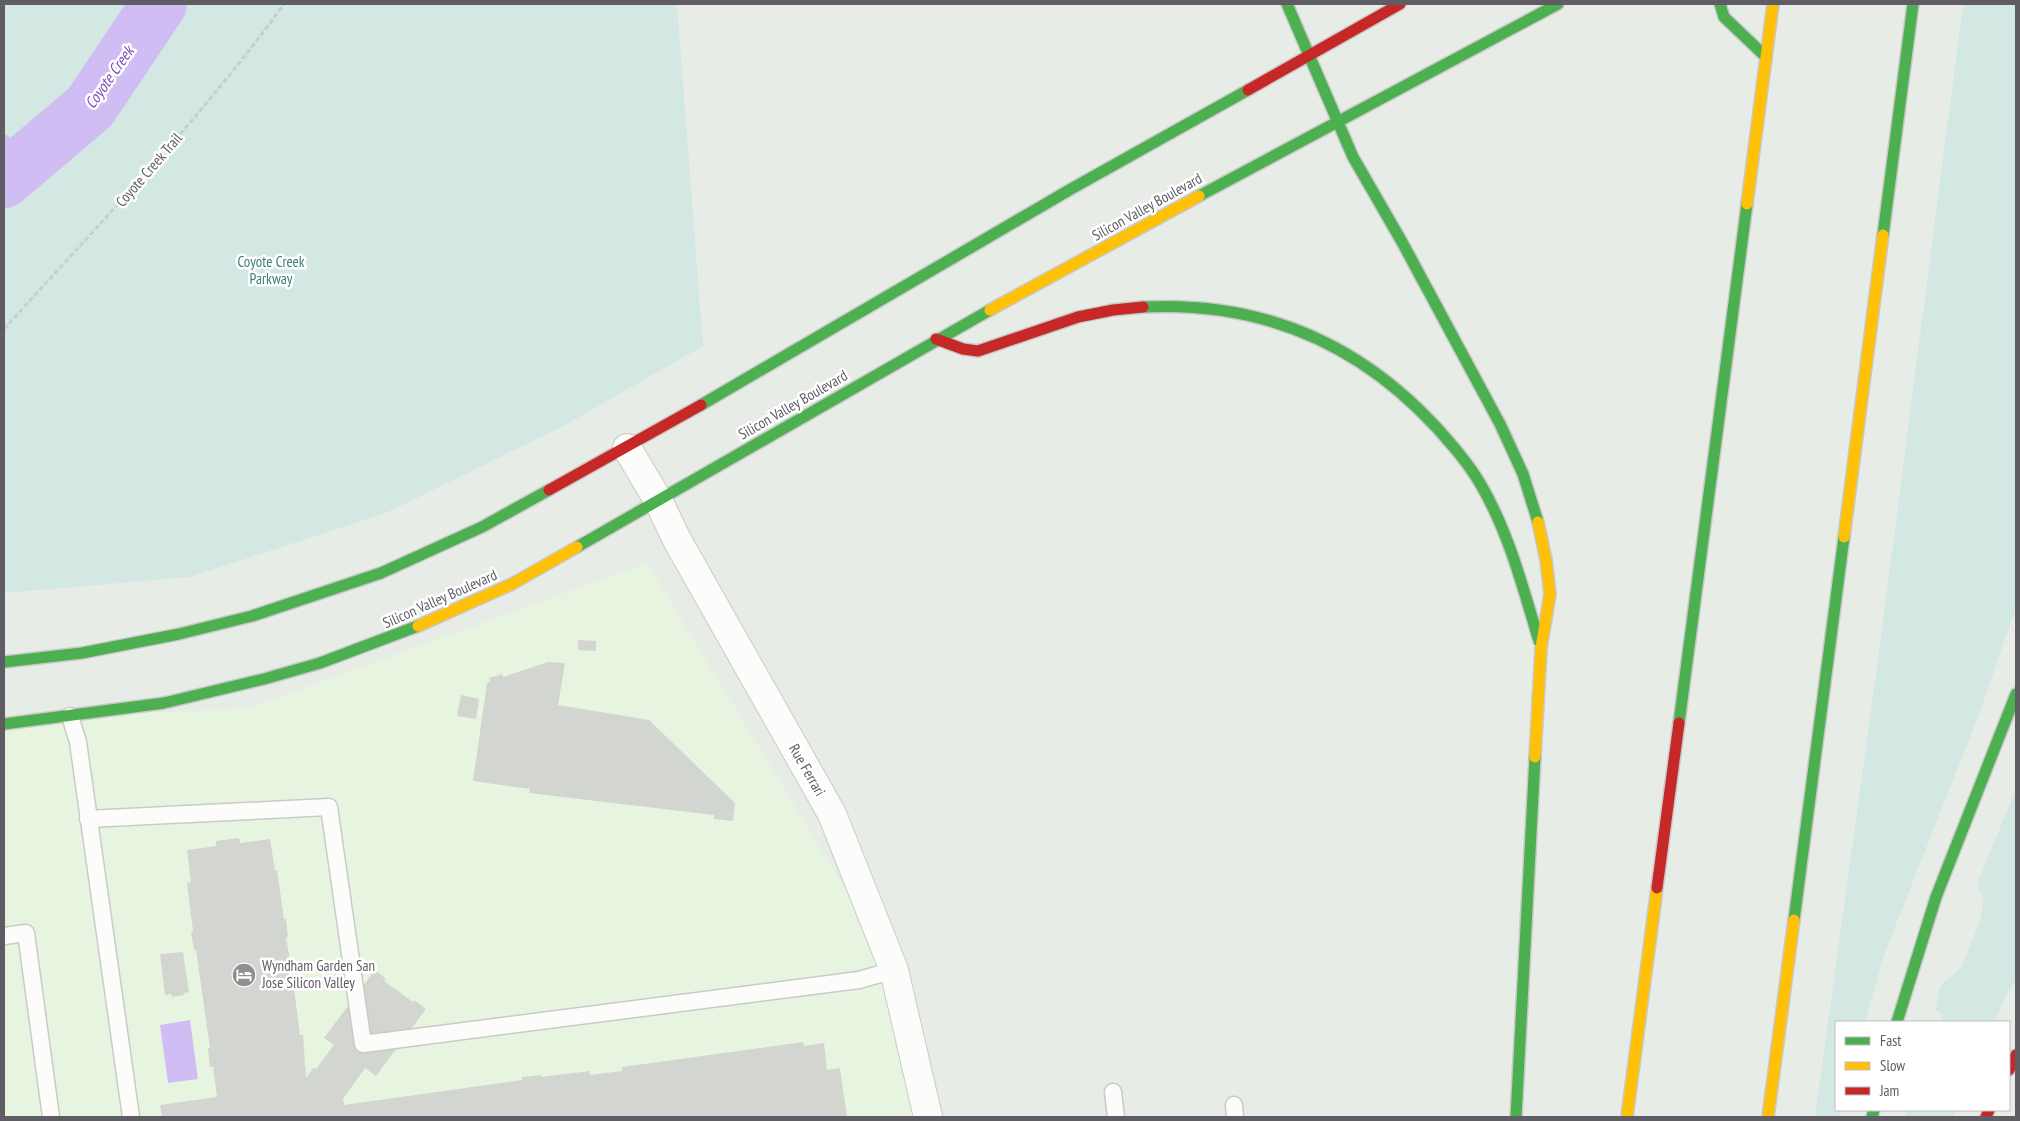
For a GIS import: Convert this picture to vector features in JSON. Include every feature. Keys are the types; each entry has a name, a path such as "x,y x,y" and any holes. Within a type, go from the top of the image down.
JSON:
{"main road":[{"path":"1287,4 1353,157 1402,242 1500,424 1523,474 1538,522 1546,560 1550,594 1541,648 1516,1117"},
{"path":"4,662 82,653 178,634 252,616 381,573 482,527 627,448 1071,189 1400,4"},
{"name":"Silicon Valley Boulevard","path":"4,724 164,703 264,680 320,663 412,630 512,584 936,340 1337,121 1558,4"},
{"path":"1720,4 1724,17 1766,57"},
{"path":"1627,1117 1773,4"},
{"path":"1768,1117 1913,4"},
{"path":"936,340 976,352 1077,317 1113,310 1177,307 1214,308 1243,313 1282,323 1314,336 1382,376 1426,415 1456,450 1481,484 1498,520 1524,591 1541,648"},
{"path":"1897,1021 1909,977 1960,832 2016,694"},
{"path":"2010,1068 2016,1055"}],"street":[{"name":"Rue Ferrari","path":"627,448 658,500 677,540 832,814 894,970 928,1117"}],"lane":[{"path":"70,716 78,742 131,1117"},
{"path":"88,819 329,807 363,1044 859,980 894,970"},
{"path":"4,936 26,933 52,1117"},
{"path":"1113,1092 1116,1117"}],"path":[{"name":"Coyote Creek Trail","path":"4,329 154,166 284,4"}],"shaded area":[{"path":"647,563 894,970 928,1117 4,1117 4,732 70,716 247,709"},
{"path":"190,1020 198,1079 168,1083 160,1025"}],"green space":[{"name":"Coyote Creek Parkway","path":"4,4 677,4 703,346 567,424 386,513 190,577 4,593"},
{"path":"1963,4 2016,4 2016,607 1980,712 1885,952 1865,1021 1835,1021 1835,1111 1841,1111 1839,1117 1815,1117 1879,652"},
{"path":"2016,789 2016,979 1994,1021 1941,1021 1943,1015 1936,1010 1940,986 1961,968 1979,924 1984,901 1977,884"},
{"path":"1908,1111 1956,1111 1953,1117 1905,1117"}],"building":[{"path":"578,640 596,641 596,651 578,650"},
{"path":"548,662 565,663 558,705 649,720 735,803 733,821 714,819 714,815 529,793 530,789 473,781 487,683 490,682 489,678 502,674 503,677"},
{"path":"461,695 479,699 476,719 457,716"},
{"name":"Wyndham Garden San Jose Silicon Valley","path":"239,838 240,843 270,839 275,871 277,870 284,919 286,918 288,937 286,937 291,967 288,967 291,988 294,988 300,1035 303,1035 306,1078 314,1067 316,1069 334,1045 324,1038 375,970 386,979 384,981 426,1009 376,1076 365,1068 343,1099 344,1105 522,1080 522,1077 541,1075 541,1077 590,1071 590,1075 622,1071 622,1067 803,1042 804,1046 824,1043 827,1070 840,1068 847,1117 162,1117 160,1105 217,1097 213,1067 210,1067 208,1048 210,1048 196,950 194,950 191,932 193,931 187,883 191,882 187,850 216,846 216,841"},
{"path":"183,952 189,992 172,997 171,994 165,995 160,954"}],"waterway":[{"name":"Coyote Creek","path":"4,180 90,107 159,4"},
{"path":"4,139 16,149 24,161"}],"traffic: fast":[{"path":"1287,4 1353,157 1402,242 1500,424 1523,474 1538,522"},
{"path":"1199,196 1558,4"},
{"path":"1720,4 1724,17 1766,57"},
{"path":"1883,235 1913,4"},
{"path":"701,405 1071,189 1248,90"},
{"path":"1679,723 1747,204"},
{"path":"1143,307 1186,307 1227,311 1266,320 1304,333 1340,350 1374,372 1406,398 1437,428 1466,462 1491,503 1500,522 1521,581 1539,641"},
{"path":"577,547 990,310"},
{"path":"4,662 82,653 179,634 252,616 381,573 482,527 549,490"},
{"path":"1794,920 1844,537"},
{"path":"4,724 164,703 264,679 320,663 418,626"},
{"path":"1897,1021 1936,897 2016,694"},
{"path":"1516,1117 1535,757"},
{"path":"1872,1117 1874,1111"}],"traffic: slow":[{"path":"1747,204 1773,4"},
{"path":"990,310 1199,196"},
{"path":"1844,537 1883,235"},
{"path":"1535,757 1541,648 1550,594 1546,560 1538,522"},
{"path":"418,626 512,584 577,547"},
{"path":"1627,1117 1657,888"},
{"path":"1768,1117 1794,920"}],"traffic: jam":[{"path":"1248,90 1400,4"},
{"path":"936,339 963,349 978,351 1078,317 1113,310 1143,307"},
{"path":"549,490 701,405"},
{"path":"1657,888 1679,723"},
{"path":"2010,1068 2016,1055"},
{"path":"1986,1117 1989,1111"}],"place":[{"name":"Wyndham Garden San Jose Silicon Valley","path":"244,975"}]}
